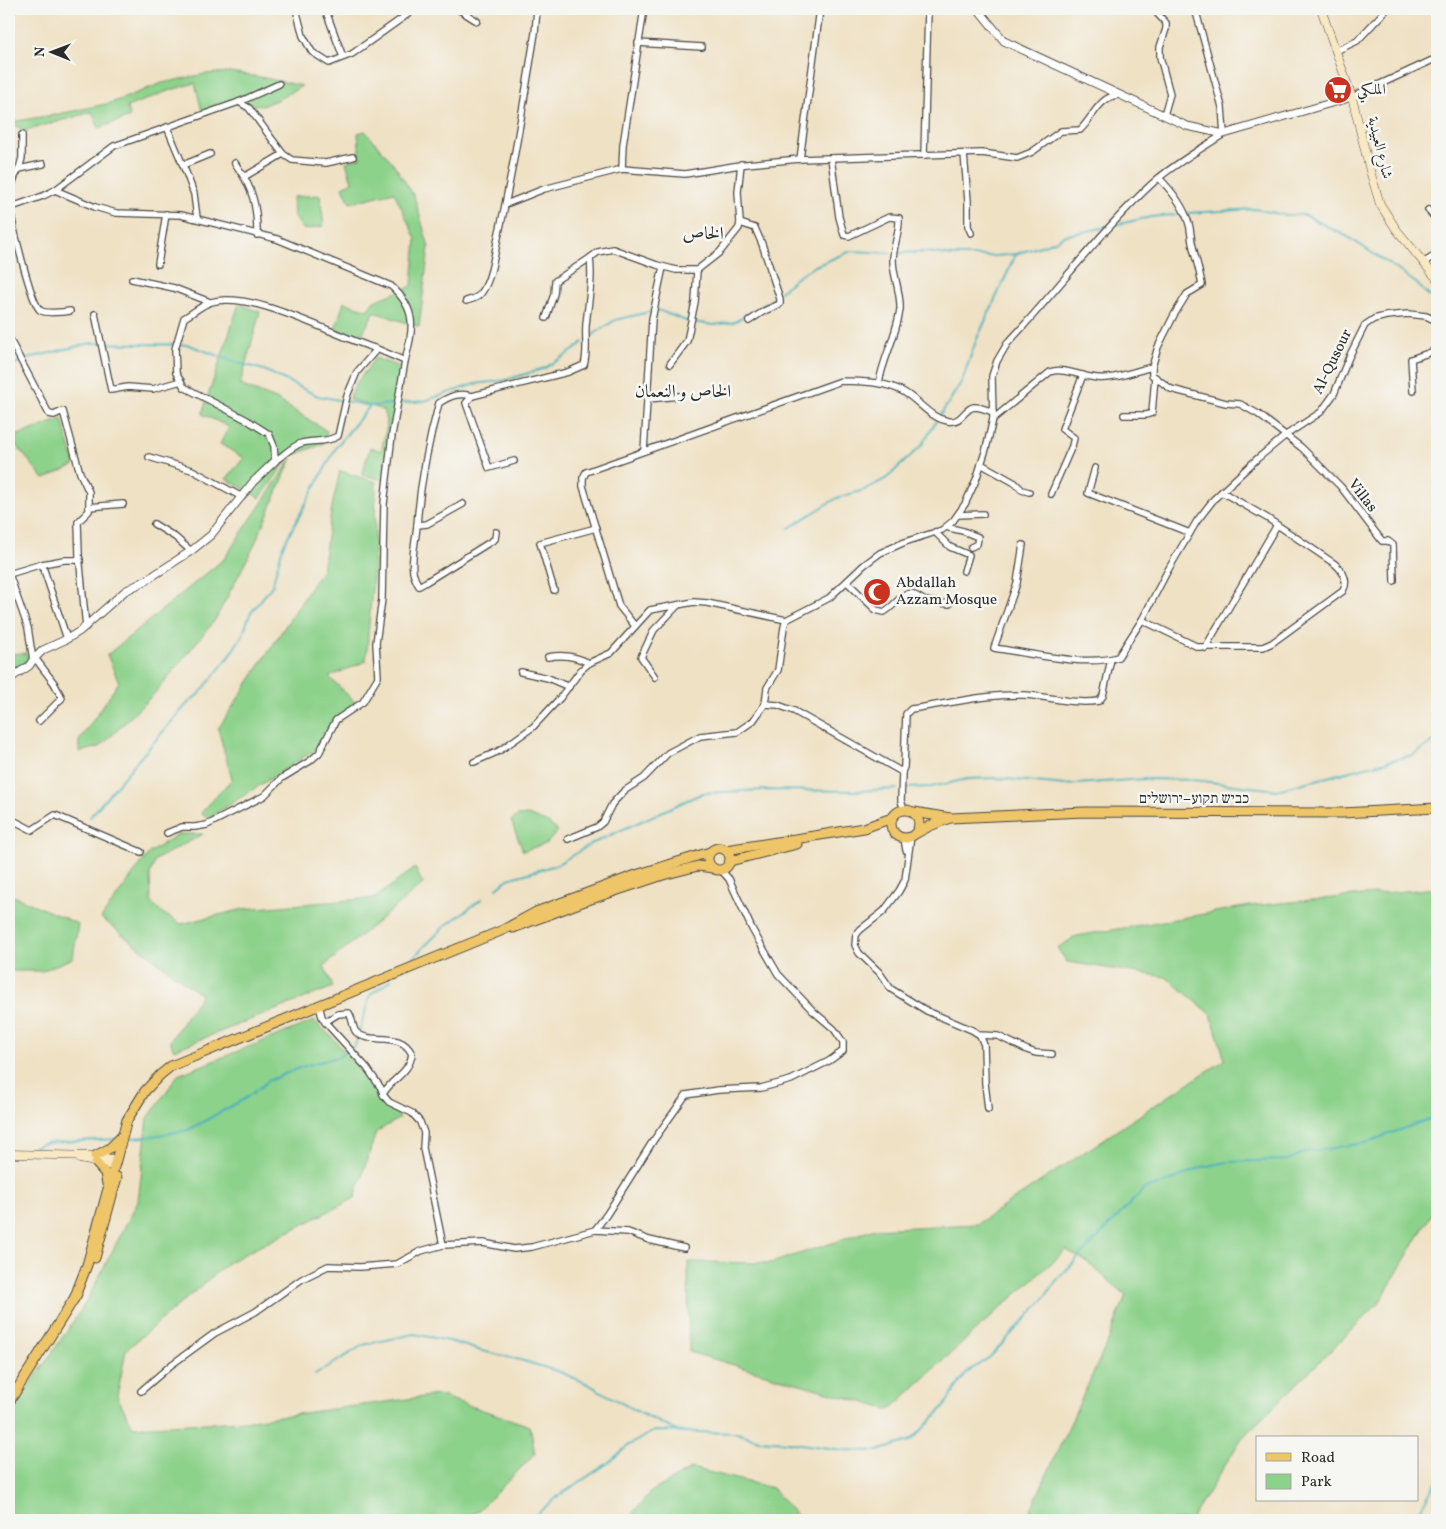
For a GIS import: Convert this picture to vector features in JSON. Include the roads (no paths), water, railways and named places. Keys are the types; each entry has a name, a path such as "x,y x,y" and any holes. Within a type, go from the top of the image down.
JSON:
{"main road":[{"name":"شارع العبيدية","path":"1321,9 1352,96 1380,204 1396,229 1437,279"},
{"name":"כביש תקוע–ירושלים","path":"950,818 1085,812 1342,813 1437,808"},
{"path":"9,1402 85,1282 92,1265 128,1120 140,1100 160,1075 171,1066 502,930 515,928 718,848 726,850 864,828 892,818 898,811 904,809 950,818"},
{"path":"910,836 919,825 914,812"},
{"path":"892,818 891,827 896,835 910,836 950,818"},
{"path":"864,828 893,831"},
{"path":"638,879 698,866 717,869 728,865 730,861 845,831"},
{"path":"726,850 730,861"},
{"path":"710,852 708,861 717,869"},
{"path":"74,1299 87,1265 108,1186 140,1100"},
{"path":"95,1160 114,1145 124,1132"},
{"path":"9,1154 74,1157 117,1163"},
{"path":"95,1160 105,1174 108,1186"}],"street":[{"path":"296,9 304,36 312,52 330,63 352,54 415,9"},
{"path":"325,9 343,57"},
{"path":"458,9 477,20"},
{"path":"466,301 481,295 486,285 506,204 535,33 536,9"},
{"path":"622,169 623,145 644,9"},
{"path":"800,159 820,9"},
{"path":"924,155 928,9"},
{"path":"978,9 1004,42 1187,126 1224,134"},
{"path":"1153,9 1166,24 1160,47 1160,57 1170,94 1164,115"},
{"path":"1336,51 1357,41 1387,9"},
{"path":"1196,12 1222,107 1224,134"},
{"path":"638,43 702,48"},
{"path":"474,762 499,751 533,727 582,670 590,663 611,653 650,610 694,602 707,603 786,620 829,598 864,565 880,553 942,530 958,515 976,480 993,415 992,376 997,361 1007,344 1117,220 1159,178 1224,134 1352,96 1437,58"},
{"path":"9,207 55,190 114,146 239,102 279,84"},
{"path":"506,204 544,189 622,169 685,174 741,164 800,159 964,154 994,154 1017,158 1025,156 1062,131 1080,130 1105,99 1111,95 1119,95"},
{"path":"239,102 249,108 283,154 292,160 326,162 353,157"},
{"path":"167,127 194,194 197,218"},
{"path":"22,136 22,158 11,186 9,207 33,299 39,310 44,313 70,311"},
{"path":"183,165 210,154"},
{"path":"244,176 283,154"},
{"path":"964,154 968,226 971,233"},
{"path":"832,158 839,217 844,235 849,236 889,217 898,218 899,224 893,258 900,309 881,370 880,383"},
{"path":"234,163 249,185 257,211 257,235"},
{"path":"19,168 43,164"},
{"path":"546,318 554,294 555,282 604,250 613,249 663,267 692,271 697,270 720,252 735,234 740,223 738,192 741,164"},
{"path":"1023,545 1016,583 994,648 1081,661 1118,657 1142,620 1197,521 1222,492 1258,458 1286,436 1258,414 1240,404 1226,403 1171,389 1152,375 1152,367 1158,347 1174,315 1187,294 1202,285 1189,225 1182,207 1159,178"},
{"path":"55,190 95,207 116,213 166,214 197,218 231,229 278,239 391,286 401,295 410,309 412,323 392,435 384,504 382,599 376,643 378,677 363,702 336,720 319,753 310,761 282,778 264,796 207,825 195,828 182,827 167,833"},
{"path":"1428,210 1434,217 1437,217"},
{"path":"158,264 166,214"},
{"path":"740,223 755,228 780,299 780,304 764,310 749,321"},
{"path":"1423,263 1437,254"},
{"path":"496,532 495,540 419,586 415,580 413,572 418,510 439,403 449,397 464,393 472,396 568,372 584,365 592,272 590,258"},
{"path":"644,452 652,319 663,267"},
{"path":"670,364 687,341 695,302 697,270"},
{"path":"132,279 174,288 210,302"},
{"path":"275,462 274,446 269,434 247,420 184,387 180,381 176,373 175,349 184,318 210,302 226,300 257,304 307,321 405,361"},
{"path":"95,314 111,390 128,387 153,389 180,381"},
{"name":"Al-Qusour","path":"1286,436 1321,412 1334,394 1365,325 1374,319 1408,314 1426,316 1437,321"},
{"path":"9,338 49,414 54,415 63,412 80,473 89,492 89,511 78,522 86,626"},
{"path":"9,679 29,666 43,650 67,639 86,626 125,590 145,581 191,551 211,535 253,482 291,449 303,443 330,441 338,436 347,396 357,372 377,349"},
{"path":"1413,391 1412,360 1437,350"},
{"path":"993,415 1050,372 1060,371 1098,378 1111,377 1152,367"},
{"path":"1051,494 1072,446 1074,438 1062,429 1083,376"},
{"path":"1124,415 1146,415 1152,413 1155,377"},
{"path":"635,626 620,606 583,486 584,474 590,470 841,381 880,383 903,392 926,410 946,421 957,420 971,408 975,407 993,415"},
{"path":"472,396 466,403 489,468 514,461"},
{"path":"648,399 680,396"},
{"name":"Villas","path":"1286,436 1302,448 1341,487 1375,534 1382,541 1388,541 1393,545 1394,581"},
{"path":"149,457 192,470 242,497"},
{"path":"981,464 1022,490 1029,492"},
{"path":"1095,468 1088,494 1190,533"},
{"path":"1142,620 1191,645 1205,648 1256,648 1268,646 1343,591 1346,582 1342,570 1277,525 1222,492"},
{"path":"89,507 123,504"},
{"path":"417,526 428,524 462,504"},
{"path":"958,515 983,514"},
{"path":"154,524 175,536 191,551"},
{"path":"1205,648 1277,525"},
{"path":"946,527 978,537 977,544 971,547"},
{"path":"554,590 540,543 596,528"},
{"path":"935,532 950,547 969,555 964,570"},
{"path":"39,721 62,698 54,683 34,659 28,628 9,574 42,564 64,560 80,560"},
{"path":"42,564 67,639"},
{"path":"847,582 876,610 884,612 898,598 911,593 924,601 949,604"},
{"path":"655,677 641,657 654,630 678,605"},
{"path":"568,839 603,822 612,804 624,791 644,778 668,753 700,736 737,732 753,721 765,704 767,688 778,670 786,620"},
{"path":"548,657 566,655 590,663"},
{"path":"904,809 901,801 906,714 911,709 1007,695 1024,695 1085,704 1099,701 1103,696 1110,659"},
{"path":"521,672 548,678 569,686"},
{"path":"765,704 778,705 794,711 902,772"},
{"path":"9,818 32,830 55,815 141,852"},
{"path":"910,836 906,848 906,864 899,891 884,911 856,935 859,953 879,972 891,989 927,1011 980,1035 998,1036 1027,1050 1036,1053 1052,1054"},
{"path":"595,1230 653,1141 686,1095 718,1090 761,1088 790,1080 828,1061 843,1051 843,1042 834,1029 812,1011 778,974 752,929 729,879 717,869"},
{"path":"319,1005 325,1022 367,1068 389,1102 412,1113 420,1122 424,1133 422,1148 443,1245"},
{"path":"325,1022 338,1014 350,1013 354,1027 359,1034 381,1040 390,1038 410,1049 412,1054 409,1066 383,1094"},
{"path":"980,1035 984,1045 988,1109"},
{"path":"141,1391 171,1365 215,1333 255,1312 302,1279 328,1266 397,1264 421,1251 443,1245 482,1242 514,1248 532,1247 595,1230 628,1232 649,1240 684,1248"}],"waterway":[{"path":"1188,213 1255,209 1284,215 1305,215 1348,237 1395,268 1416,283 1437,304"},
{"path":"1114,225 1151,217 1183,214"},
{"path":"896,253 927,252 953,256 1016,254 1053,242 1063,236 1107,227"},
{"path":"780,292 813,267 851,251 891,253"},
{"path":"940,416 962,381 976,341 1016,254"},
{"path":"587,339 615,320 658,310 686,321 714,325 734,322 769,302 777,295"},
{"path":"9,367 25,359 91,343 189,345 238,363 264,370 318,396 370,406 424,401 475,384 506,380 545,368 574,350 583,342"},
{"path":"90,817 187,704 200,693 228,658 243,634 250,614 272,586 283,546 337,446 370,406"},
{"path":"789,528 837,498 864,490 887,478 921,446 937,420"},
{"path":"907,788 931,787 968,779 997,778 1064,785 1143,779 1193,780 1277,790 1413,755 1437,739"},
{"path":"497,888 508,879 556,865 593,843 703,793 765,790 854,791 897,789"},
{"path":"406,965 445,926 482,899"},
{"path":"130,1138 188,1130 246,1098 268,1081 304,1066 338,1057 355,1046 370,995 391,980"},
{"path":"530,1520 557,1497 608,1463 629,1445 654,1431 737,1433 759,1440 843,1450 878,1451 912,1440 943,1408 966,1373 990,1357 1043,1300 1056,1281 1144,1189 1168,1182 1202,1167 1227,1162 1287,1160 1306,1152 1365,1143 1437,1116"},
{"path":"26,1150 45,1143 115,1139"},
{"path":"315,1374 363,1345 414,1334 449,1341 560,1372 588,1384 632,1409 677,1431"},
{"path":"1414,1520 1437,1481"}],"place":[{"name":"الملكي","path":"1338,90"},
{"name":"Abdallah Azzam Mosque","path":"877,592"}],"district":[{"name":"الخاص","path":"703,234"},
{"name":"الخاص و النعمان","path":"683,392"}]}
